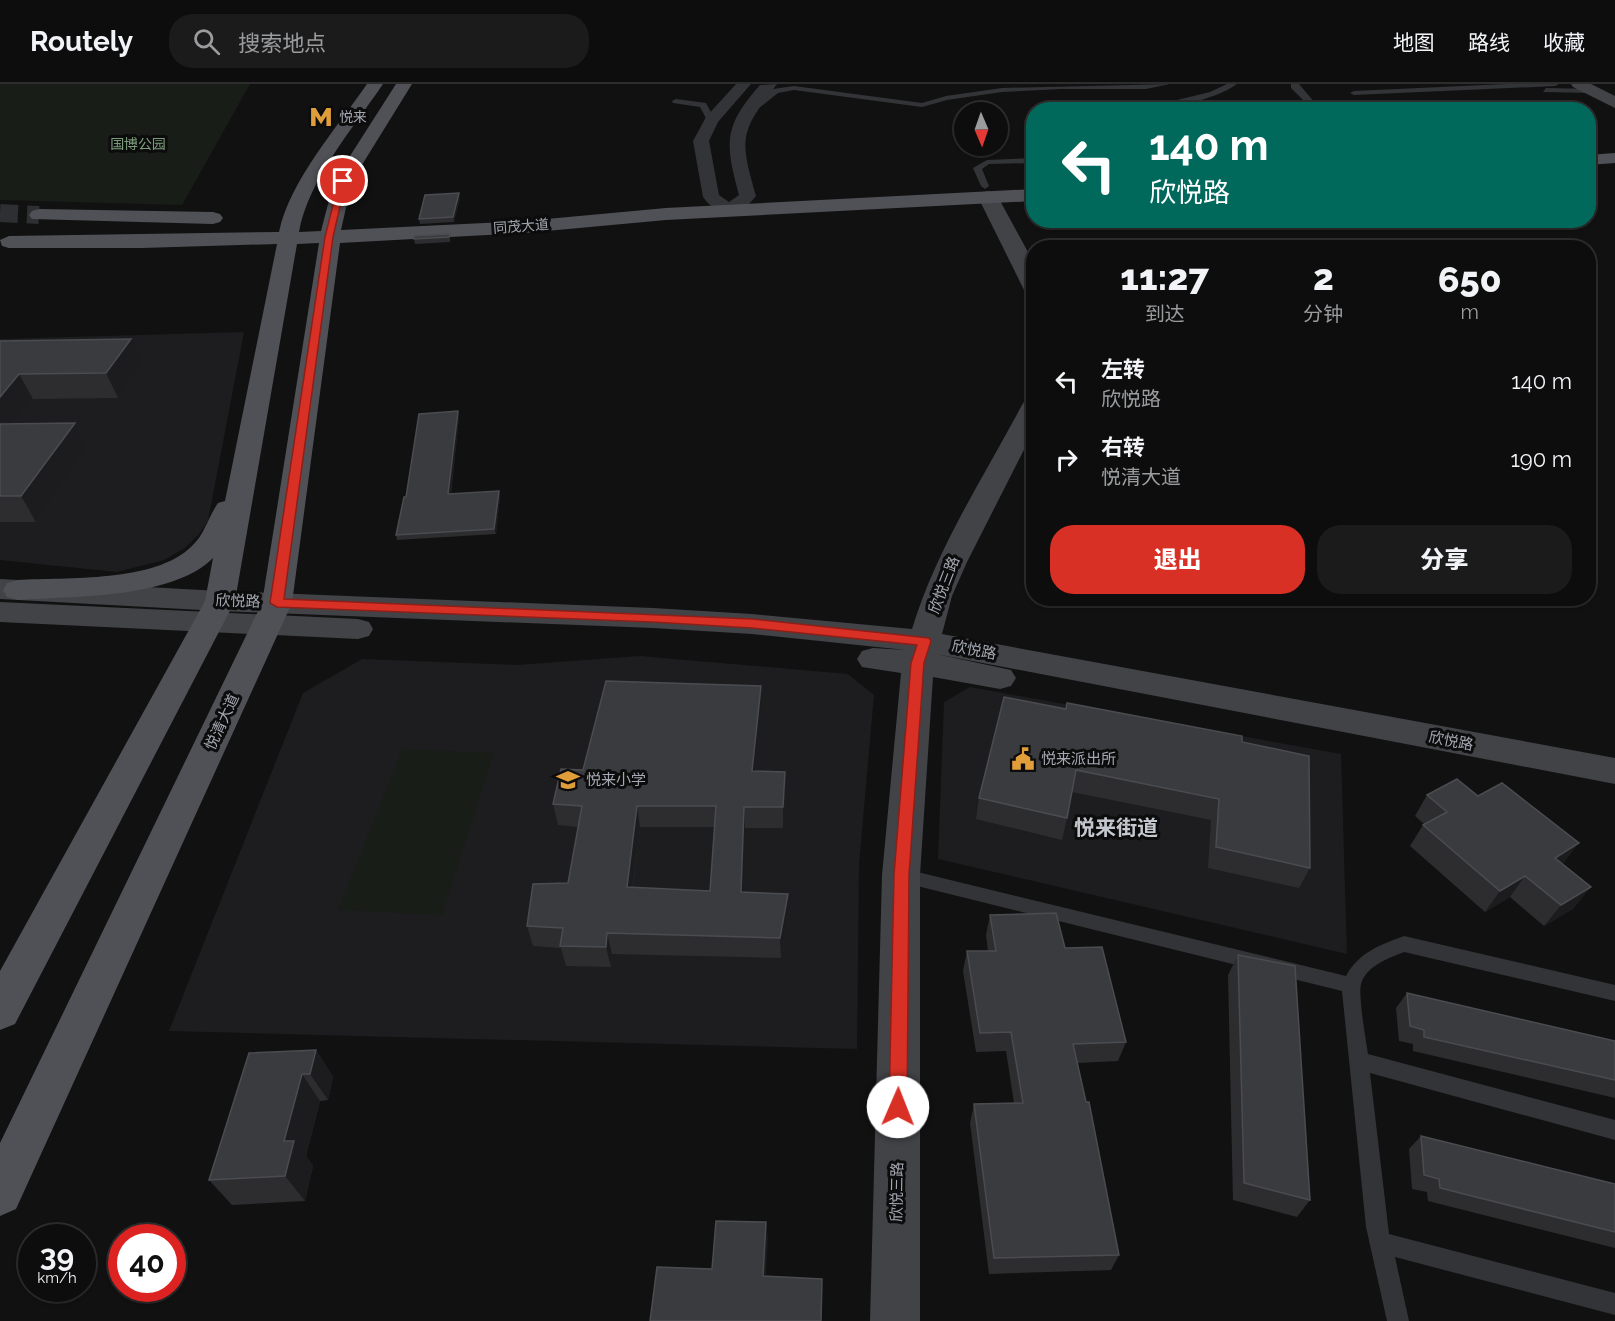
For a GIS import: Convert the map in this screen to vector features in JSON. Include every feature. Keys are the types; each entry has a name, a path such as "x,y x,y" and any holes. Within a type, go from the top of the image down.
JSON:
{"main road":[{"path":"0,1011 214,612 244,475 284,225 309,182 375,84"},
{"name":"悦清大道","path":"0,1193 272,614 331,227 343,181 404,84"},
{"path":"1592,86 1615,90"},
{"path":"1592,86 1615,103"},
{"path":"1596,159 1615,158"},
{"path":"1596,168 1615,167"},
{"name":"同茂大道","path":"9,242 284,225 331,227 525,226 987,192 1026,185"},
{"path":"987,192 1026,268"},
{"name":"同茂大道","path":"566,204 748,196 987,192 1026,194"},
{"path":"39,215 237,218"},
{"name":"同茂大道","path":"331,227 356,215"},
{"name":"欣悦三路","path":"895,1321 901,875 921,652 937,596 952,562 1026,420"},
{"path":"6,597 147,578 186,565 200,555 220,527 244,475"},
{"name":"欣悦路","path":"6,597 746,645 921,652 1615,771"},
{"name":"欣悦路","path":"921,652 1615,791"}],"street":[{"path":"744,84 711,120 701,141 711,197 729,210 748,196 735,138 762,90 770,84"}],"lane":[{"path":"748,112 776,90 794,88 922,105 939,98 1010,87 1146,87 1166,84"},
{"path":"1176,102 1212,94 1233,84"},
{"path":"1295,84 1294,86 1310,102"},
{"path":"1353,84 1354,93 1359,102"},
{"path":"1354,93 1555,84"},
{"path":"1475,95 1592,86"},
{"path":"676,101 704,105 711,120"},
{"path":"987,192 977,168 987,162 1026,160"},
{"path":"901,875 1351,985"},
{"path":"1398,1321 1380,1242 1359,1061 1351,985 1360,968 1378,954 1404,944 1615,993"},
{"path":"1359,1061 1615,1130"},
{"path":"1380,1242 1615,1304"}],"shaded area":[{"path":"244,332 208,521 185,548 164,560 117,572 0,560 0,339"},
{"name":"悦来小学","path":"640,656 848,674 874,695 859,865 857,1049 169,1031 303,693 362,659 516,665"},
{"name":"悦来街道","path":"970,687 1341,754 1347,954 938,859 944,702"}],"green space":[{"name":"国博公园","path":"0,84 250,84 182,205 0,200"},
{"path":"402,749 494,753 442,915 338,910"}],"building":[{"path":"459,193 453,217 419,219 425,195"},
{"path":"450,234 449,237 414,239 414,236"},
{"path":"131,339 106,373 19,374 0,397 0,341"},
{"path":"458,411 448,494 499,491 494,529 396,535 404,497 406,497 419,414"},
{"path":"75,423 21,496 0,496 0,424"},
{"path":"606,681 761,686 752,771 785,772 783,807 744,807 741,892 788,894 780,938 607,933 606,947 560,946 563,928 527,926 533,884 568,883 582,806 553,804 561,769 583,770","holes":["637,806 716,806 710,891 627,887"]},
{"path":"1004,697 1066,709 1067,703 1242,736 1242,742 1309,756 1310,868 1216,847 1219,799 1076,770 1067,818 979,798"},
{"path":"1457,779 1478,796 1502,783 1579,843 1555,858 1591,887 1561,905 1525,876 1500,891 1423,825 1447,812 1427,795"},
{"path":"1056,913 1065,948 1102,947 1126,1042 1073,1044 1086,1102 1089,1102 1119,1255 994,1258 974,1104 1023,1103 1011,1032 980,1033 967,951 996,951 990,915"},
{"path":"1238,955 1295,966 1310,1200 1244,1183"},
{"path":"1407,993 1615,1041 1615,1080 1424,1037 1424,1030 1410,1026"},
{"path":"316,1050 310,1074 302,1074 284,1141 294,1141 285,1176 209,1180 249,1053"},
{"path":"1421,1136 1615,1184 1615,1232 1440,1188 1439,1179 1424,1175"},
{"path":"716,1221 766,1222 763,1276 822,1279 821,1321 650,1321 657,1267 712,1269"}],"tunnel":[{"path":"0,213 39,215"}],"place":[{"name":"悦来","path":"321,117"},
{"name":"悦来派出所","path":"1023,759"},
{"name":"悦来小学","path":"568,780"}],"district":[{"name":"悦来街道","path":"1116,827"}],"route":[{"path":"343,181 329,237 277,603 653,618 752,624 924,641 918,663 901,875 898,1107"}]}
